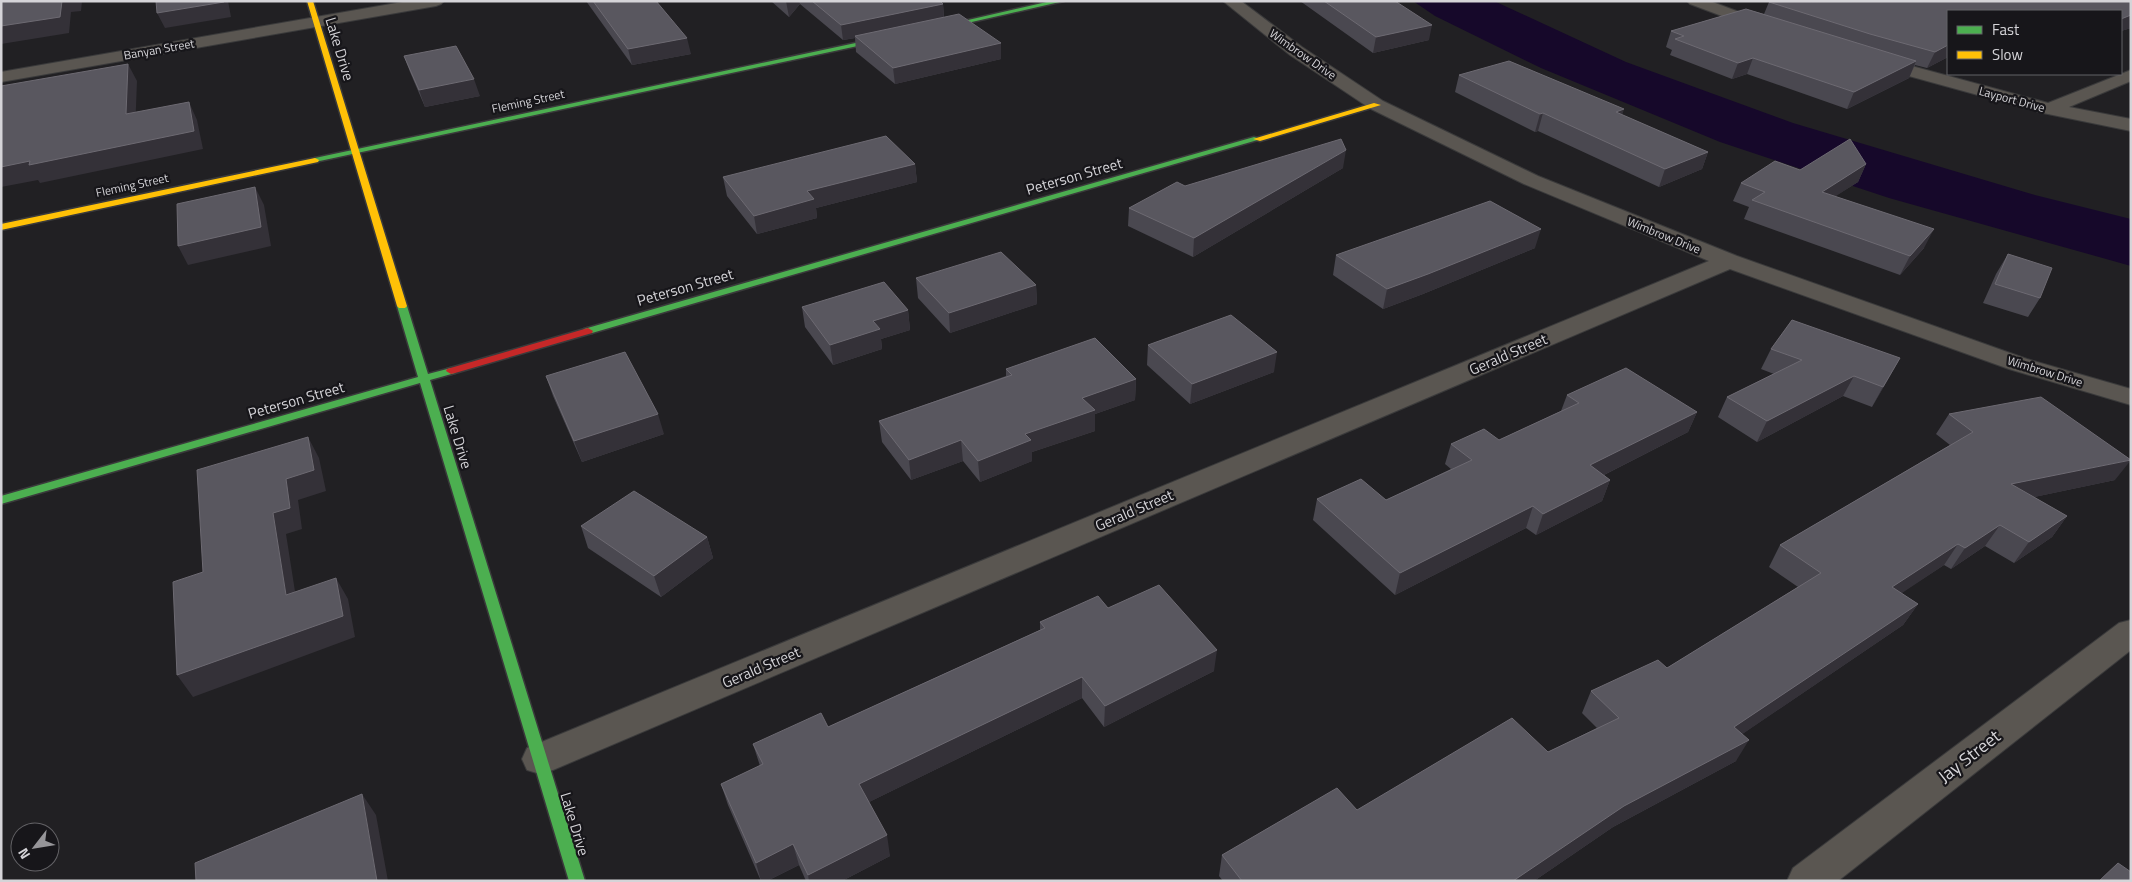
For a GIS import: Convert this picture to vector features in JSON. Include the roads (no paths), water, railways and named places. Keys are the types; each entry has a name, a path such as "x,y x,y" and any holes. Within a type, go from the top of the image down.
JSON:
{"street":[{"name":"Lake Drive","path":"310,1 577,881"},
{"name":"Banyan Street","path":"1,77 436,1"},
{"path":"924,30 1060,1"},
{"name":"Wimbrow Drive","path":"1231,1 1296,51 1377,105 1531,180 1729,261 2018,364 2131,397"},
{"path":"1695,1 1784,32"},
{"name":"Fleming Street","path":"1,228 905,34"},
{"name":"Layport Drive","path":"1857,55 1912,72 2049,108 2131,125"},
{"path":"2049,108 2131,75"},
{"name":"Peterson Street","path":"1,500 1377,105"},
{"name":"Gerald Street","path":"540,759 1729,261"},
{"name":"Jay Street","path":"1807,881 2131,632"}]}
